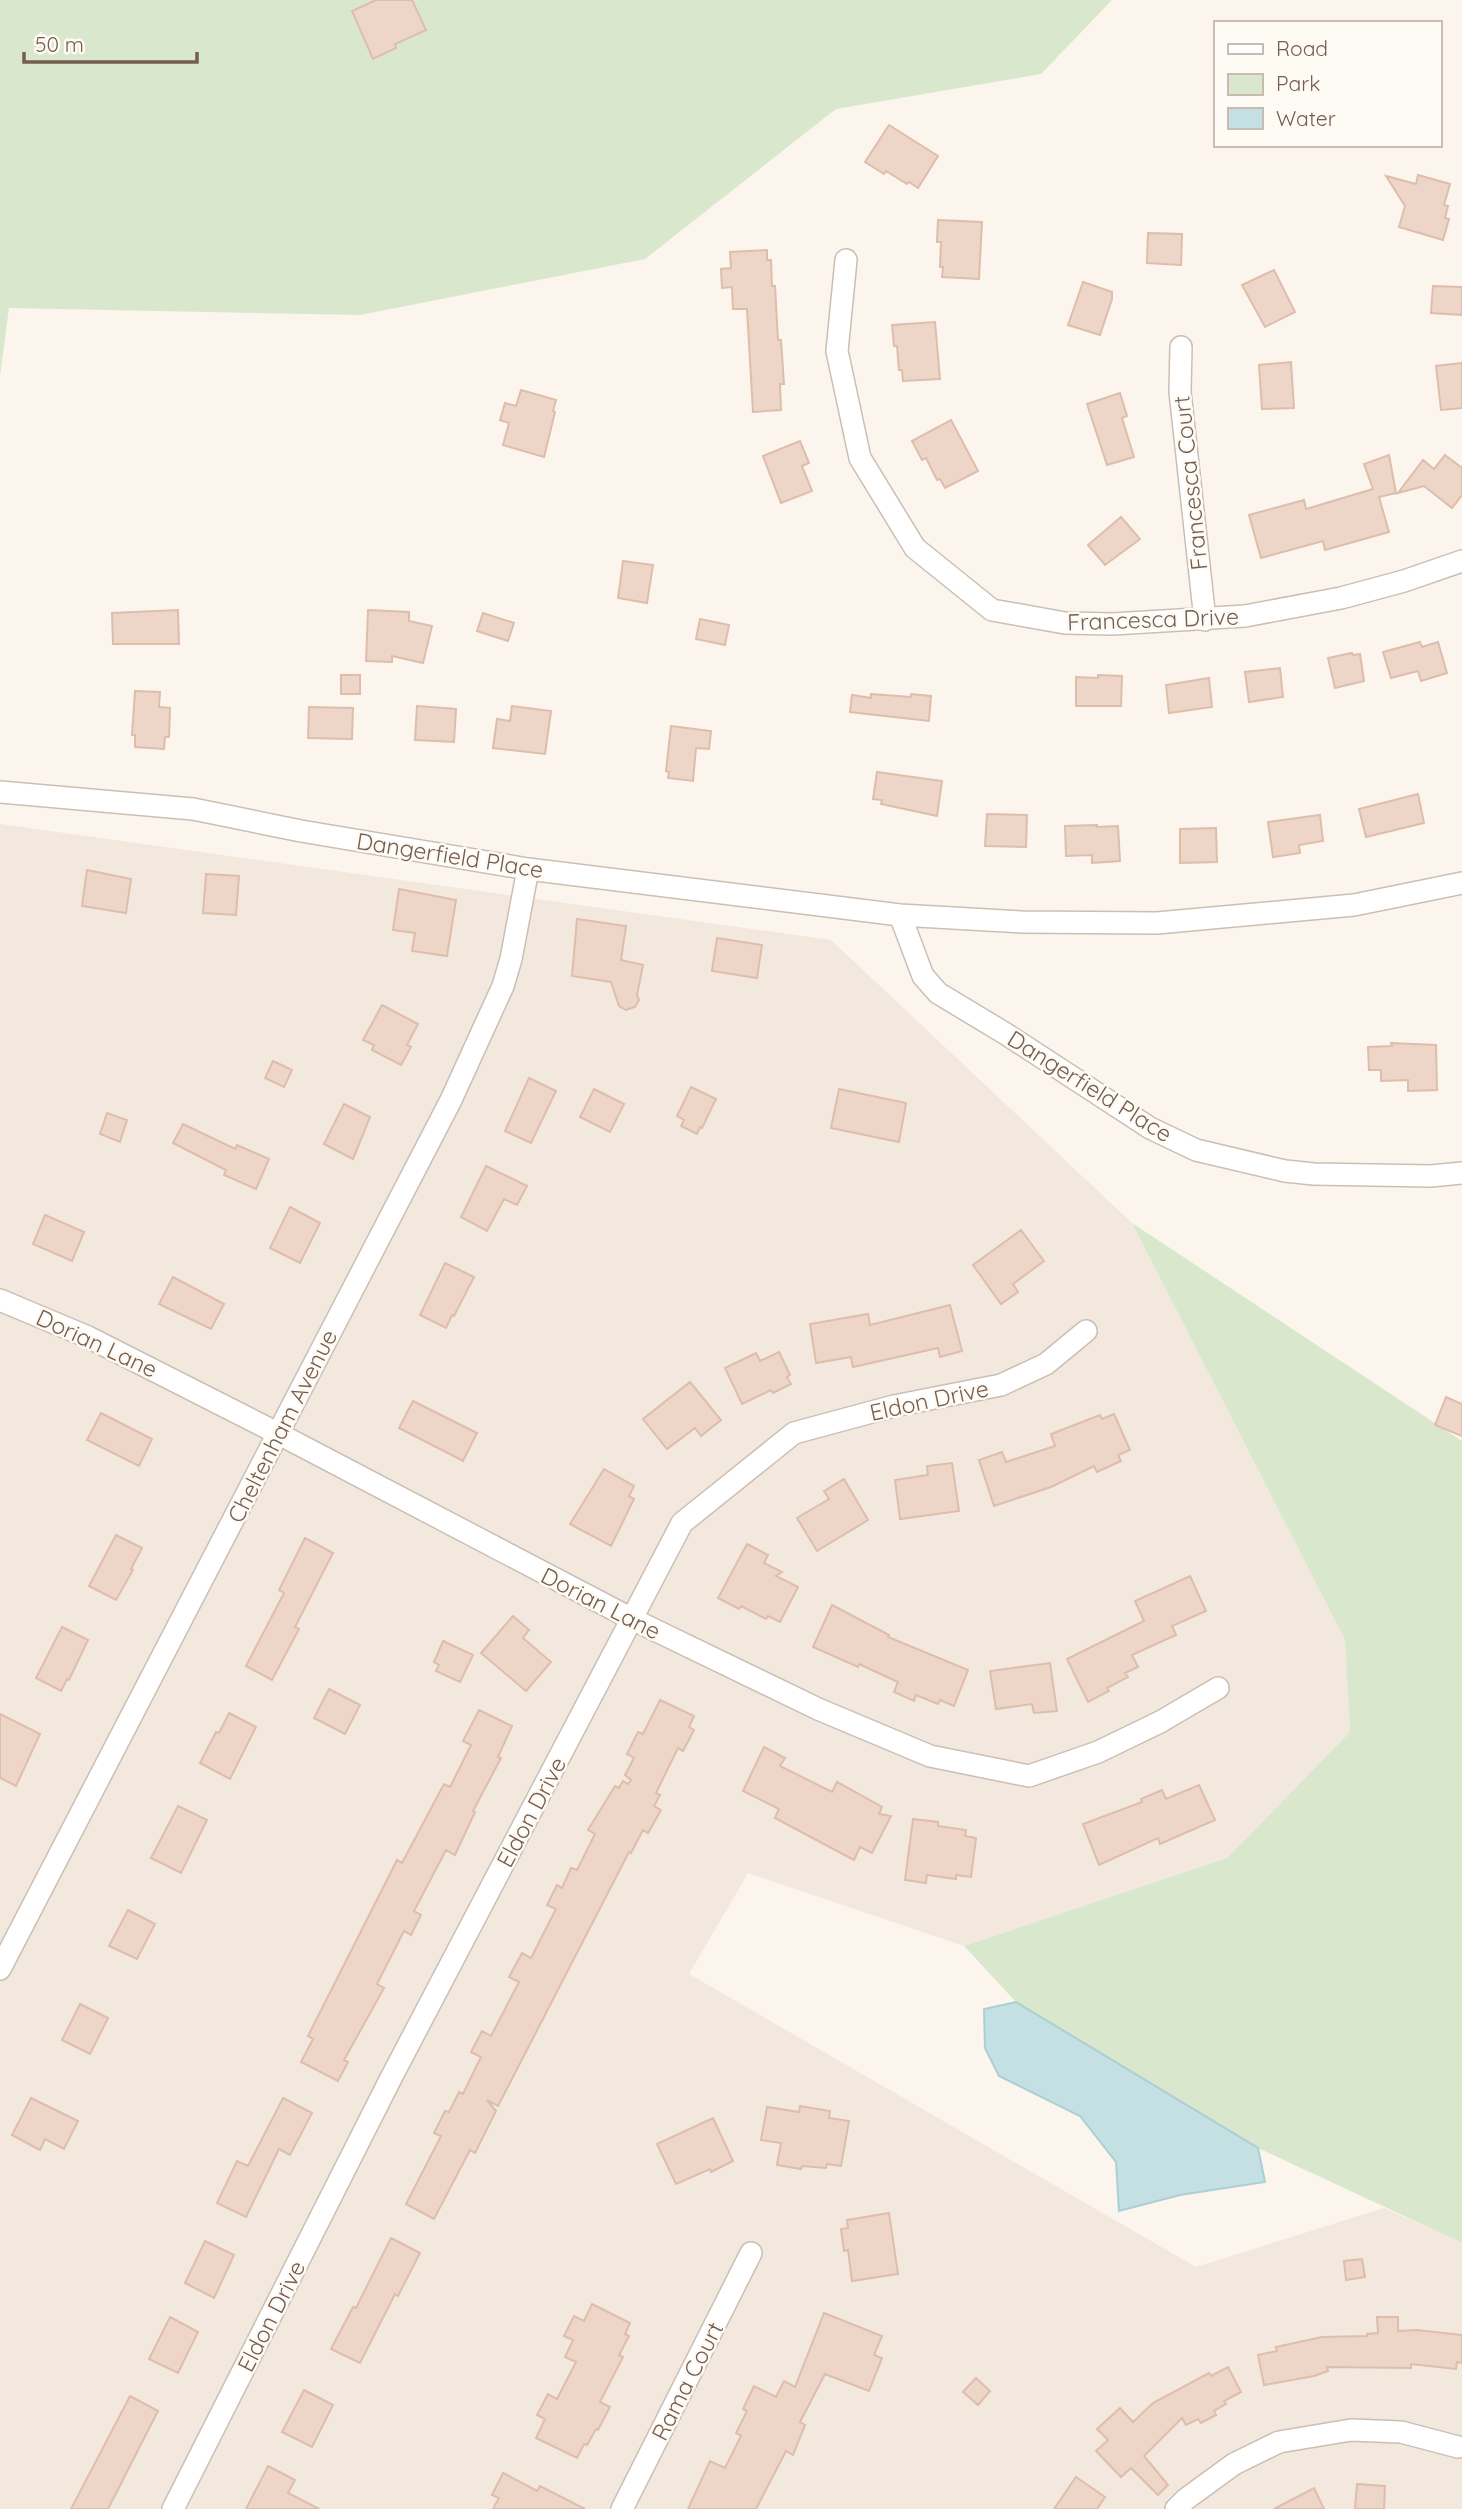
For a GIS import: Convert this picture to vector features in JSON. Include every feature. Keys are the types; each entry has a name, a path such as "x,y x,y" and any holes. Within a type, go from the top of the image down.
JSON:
{"street":[{"name":"Francesca Drive","path":"846,260 837,351 860,458 915,548 992,610 1065,623 1113,624 1245,616 1302,607 1404,581 1462,561"},
{"name":"Francesca Court","path":"1181,347 1180,392 1205,620"},
{"name":"Dangerfield Place","path":"0,793 193,809 301,831 528,869 901,915 1022,922 1157,923 1354,905 1462,883"},
{"name":"Cheltenham Avenue","path":"0,1969 425,1151 487,1022 511,959 528,869"},
{"name":"Dangerfield Place","path":"901,915 923,976 938,993 1150,1128 1196,1150 1285,1171 1314,1174 1431,1176 1462,1173"},
{"name":"Dorian Lane","path":"0,1300 88,1336 632,1619 818,1709 930,1756 1029,1776 1098,1752 1160,1722 1218,1688"},
{"name":"Eldon Drive","path":"173,2509 391,2078 682,1523 794,1433 894,1406 1001,1385 1046,1364 1086,1331"},
{"name":"Rama Court","path":"622,2509 751,2253"},
{"path":"1176,2509 1234,2464 1279,2442 1351,2430 1401,2432 1458,2447"}],"shaded area":[{"path":"0,824 831,940 1132,1223 1345,1640 1350,1732 1227,1858 964,1946 748,1873 689,1974 1196,2267 1384,2208 1462,2243 1462,2509 0,2509"}],"green space":[{"path":"0,0 1112,0 1041,74 836,109 645,259 360,315 9,308 0,376"},
{"path":"1132,1223 1462,1441 1462,2243 1258,2148 1016,2002 964,1946 1227,1858 1350,1732 1345,1640"}],"water":[{"path":"1016,2002 1258,2148 1265,2182 1180,2195 1119,2211 1116,2162 1080,2116 999,2076 985,2048 984,2009"}],"building":[{"path":"376,0 412,0 426,30 395,44 396,48 373,59 352,11"},
{"path":"889,125 938,156 918,188 886,171 884,174 865,162"},
{"path":"1418,175 1450,184 1444,205 1448,206 1445,218 1449,219 1443,240 1399,227 1405,206 1386,176 1416,184"},
{"path":"938,220 982,222 979,279 942,277 941,242 937,242"},
{"path":"1148,233 1182,234 1181,265 1147,263"},
{"path":"767,250 767,260 771,260 772,286 775,286 784,384 780,384 781,410 753,412 747,309 733,309 732,287 722,288 721,269 731,268 730,252"},
{"path":"1274,270 1295,312 1265,327 1242,285"},
{"path":"1083,282 1112,292 1100,335 1068,325"},
{"path":"1433,286 1462,287 1462,315 1431,313"},
{"path":"935,322 940,379 903,381 892,325"},
{"path":"1291,362 1294,408 1262,409 1259,365"},
{"path":"1462,363 1462,408 1441,410 1436,366"},
{"path":"521,390 556,400 544,457 503,445 509,423 500,420 505,403 516,406"},
{"path":"1120,393 1127,416 1122,418 1134,457 1107,465 1087,404"},
{"path":"951,420 978,471 945,488 940,479 937,480 926,458 922,460 912,441"},
{"path":"800,441 809,463 802,466 812,491 781,503 763,456"},
{"path":"1389,455 1396,493 1379,497 1389,532 1325,550 1323,541 1261,558 1249,515 1304,500 1306,509 1373,489 1364,464"},
{"path":"1445,455 1462,468 1462,495 1452,508 1424,486 1398,493 1423,460 1434,469"},
{"path":"1121,517 1140,539 1105,565 1088,545"},
{"path":"623,561 653,565 647,603 618,598"},
{"path":"178,610 179,644 113,644 112,613"},
{"path":"368,610 409,612 409,621 432,626 423,663 392,656 392,662 366,661"},
{"path":"483,613 514,623 508,641 477,631"},
{"path":"700,619 729,625 725,645 696,639"},
{"path":"1420,642 1422,647 1438,642 1447,673 1421,681 1418,671 1391,678 1383,652"},
{"path":"1360,654 1364,681 1335,688 1328,658"},
{"path":"1280,668 1283,697 1249,702 1245,672"},
{"path":"341,675 360,675 360,694 341,694"},
{"path":"1098,675 1122,676 1121,706 1076,706 1076,677 1098,678"},
{"path":"1209,678 1212,707 1169,713 1166,685"},
{"path":"135,691 160,692 159,707 170,708 169,737 165,737 164,749 135,747 135,735 132,735"},
{"path":"871,694 931,696 929,721 850,712 852,695 871,698"},
{"path":"417,706 456,709 454,742 415,740"},
{"path":"512,706 551,711 545,754 493,748 497,719 510,721"},
{"path":"309,707 353,708 352,739 308,738"},
{"path":"671,726 711,731 709,749 696,748 693,781 668,778 669,772 666,771"},
{"path":"877,772 942,781 937,816 881,804 882,800 873,799"},
{"path":"1418,794 1424,823 1366,837 1359,809"},
{"path":"987,814 1027,815 1026,847 985,846"},
{"path":"1320,815 1323,841 1299,845 1300,853 1273,857 1268,822"},
{"path":"1065,826 1118,826 1120,861 1092,863 1092,855 1066,856"},
{"path":"1216,828 1217,862 1180,863 1180,829"},
{"path":"87,870 131,879 126,913 82,906"},
{"path":"206,874 239,876 236,915 203,913"},
{"path":"399,889 456,900 447,956 412,951 415,933 393,930"},
{"path":"577,919 626,926 621,960 643,965 637,995 639,1000 635,1007 626,1010 619,1006 611,982 572,976"},
{"path":"717,938 762,945 757,978 712,971"},
{"path":"382,1005 418,1024 407,1045 411,1047 401,1065 372,1050 374,1045 363,1040"},
{"path":"1391,1043 1436,1045 1437,1090 1408,1091 1408,1080 1381,1081 1381,1070 1369,1070 1368,1047 1392,1046"},
{"path":"273,1061 292,1070 284,1087 265,1078"},
{"path":"529,1078 556,1091 531,1143 505,1131"},
{"path":"691,1087 716,1099 697,1134 681,1126 684,1120 677,1116"},
{"path":"594,1089 624,1104 610,1132 580,1117"},
{"path":"839,1089 906,1103 899,1142 831,1128"},
{"path":"344,1104 370,1117 353,1159 324,1144"},
{"path":"107,1113 127,1120 120,1142 100,1134"},
{"path":"183,1124 235,1149 237,1145 269,1159 256,1189 224,1175 226,1170 173,1143"},
{"path":"486,1166 527,1186 517,1205 504,1199 487,1231 461,1217"},
{"path":"290,1207 320,1223 300,1263 270,1248"},
{"path":"45,1215 84,1232 72,1261 33,1244"},
{"path":"1021,1230 1044,1261 1013,1284 1018,1292 1001,1304 973,1265"},
{"path":"445,1263 474,1277 446,1328 420,1315"},
{"path":"173,1277 224,1304 211,1329 159,1304"},
{"path":"950,1305 962,1351 940,1357 938,1348 853,1367 851,1357 816,1363 810,1324 868,1314 870,1325"},
{"path":"779,1352 790,1375 787,1377 791,1384 742,1404 725,1368 756,1353 760,1361"},
{"path":"690,1382 721,1420 701,1436 695,1428 667,1449 643,1419"},
{"path":"1446,1397 1462,1404 1462,1436 1435,1425"},
{"path":"413,1401 477,1433 463,1461 399,1428"},
{"path":"101,1413 152,1439 139,1466 87,1440"},
{"path":"1114,1414 1130,1450 1118,1455 1121,1461 1097,1472 1094,1466 1051,1487 994,1506 979,1460 1002,1452 1006,1462 1055,1446 1051,1434 1100,1415 1102,1419"},
{"path":"952,1463 959,1511 900,1519 895,1480 928,1475 927,1466"},
{"path":"604,1469 634,1486 629,1496 634,1499 611,1546 570,1524"},
{"path":"844,1479 868,1520 817,1551 797,1518 829,1499 824,1491"},
{"path":"116,1535 142,1548 116,1600 89,1586"},
{"path":"305,1538 333,1553 295,1627 299,1629 272,1680 246,1666 284,1593 279,1590"},
{"path":"747,1544 768,1555 764,1563 782,1572 776,1576 798,1587 780,1622 768,1616 766,1619 741,1606 739,1609 718,1598"},
{"path":"1190,1576 1206,1611 1172,1626 1176,1635 1132,1655 1138,1667 1125,1673 1128,1677 1107,1688 1109,1691 1088,1702 1067,1659 1144,1621 1135,1601"},
{"path":"832,1605 889,1635 888,1637 968,1670 954,1706 940,1700 938,1704 916,1695 914,1701 894,1692 898,1682 813,1647"},
{"path":"513,1616 529,1630 523,1638 551,1662 526,1691 481,1653"},
{"path":"62,1627 88,1640 61,1691 36,1678"},
{"path":"443,1641 473,1655 460,1682 436,1671 439,1665 434,1662"},
{"path":"1050,1663 1057,1711 1034,1713 1032,1704 996,1709 990,1671"},
{"path":"329,1689 360,1705 345,1734 314,1718"},
{"path":"660,1700 694,1716 689,1727 694,1730 683,1751 678,1748 656,1793 660,1795 654,1806 661,1810 648,1833 643,1830 631,1853 629,1852 498,2106 487,2100 496,2111 475,2153 470,2150 434,2219 406,2204 441,2136 434,2133 459,2092 463,2094 481,2057 471,2052 482,2031 491,2036 519,1982 509,1977 522,1953 531,1958 556,1909 547,1905 557,1885 562,1888 571,1868 577,1870 595,1834 588,1830 615,1786 619,1788 623,1781 628,1784 631,1780 625,1775 634,1758 627,1754 638,1732 643,1734"},
{"path":"479,1710 512,1726 498,1757 501,1758 473,1811 475,1812 455,1855 446,1850 414,1911 421,1915 411,1935 404,1931 377,1984 384,1988 344,2060 348,2062 338,2081 301,2062 313,2039 308,2036 397,1860 402,1863 444,1784 450,1787 471,1745 463,1741"},
{"path":"229,1713 256,1727 230,1779 200,1763"},
{"path":"0,1714 40,1734 16,1786 0,1778"},
{"path":"764,1747 785,1758 780,1766 832,1792 837,1782 882,1807 879,1814 891,1816 872,1853 860,1847 854,1860 775,1818 779,1809 743,1791"},
{"path":"1199,1785 1215,1820 1160,1844 1158,1838 1099,1865 1083,1824 1142,1802 1141,1799 1162,1790 1166,1799"},
{"path":"178,1806 207,1820 181,1873 151,1858"},
{"path":"913,1819 938,1822 938,1826 966,1830 965,1836 976,1838 971,1877 956,1875 956,1879 927,1875 926,1883 905,1880"},
{"path":"128,1910 155,1924 137,1959 109,1946"},
{"path":"80,2004 108,2018 90,2054 62,2040"},
{"path":"31,2098 78,2121 64,2149 45,2139 40,2150 12,2135"},
{"path":"283,2098 312,2113 290,2155 279,2149 246,2217 217,2203 237,2161 248,2166"},
{"path":"800,2106 830,2111 829,2118 849,2121 841,2166 827,2164 826,2168 802,2166 801,2169 777,2165 781,2143 761,2140 767,2107 799,2112"},
{"path":"713,2118 733,2161 676,2184 657,2144"},
{"path":"889,2213 898,2274 852,2281 848,2250 844,2251 841,2229 848,2228 847,2220"},
{"path":"391,2238 420,2253 398,2296 395,2294 360,2363 331,2349 353,2307 356,2308"},
{"path":"205,2241 234,2255 214,2298 185,2283"},
{"path":"1362,2259 1365,2277 1346,2280 1344,2261"},
{"path":"592,2304 630,2323 625,2334 629,2336 619,2355 623,2357 600,2402 610,2407 598,2430 596,2429 587,2445 584,2444 577,2458 536,2438 545,2419 537,2415 548,2394 557,2399 576,2362 565,2357 573,2340 564,2336 574,2316 584,2321"},
{"path":"824,2313 882,2336 874,2355 882,2358 869,2391 825,2374 800,2422 805,2425 793,2455 786,2451 756,2509 688,2509 710,2461 725,2468 741,2436 736,2433 747,2411 743,2409 754,2386 776,2397 784,2381 795,2387"},
{"path":"170,2317 198,2332 178,2373 149,2359"},
{"path":"1377,2317 1398,2317 1398,2331 1417,2330 1462,2335 1462,2363 1457,2362 1456,2369 1411,2364 1411,2368 1327,2367 1328,2371 1314,2376 1264,2385 1258,2355 1277,2351 1276,2347 1322,2337 1367,2336 1378,2333"},
{"path":"1228,2367 1241,2392 1224,2401 1226,2404 1214,2411 1216,2415 1201,2423 1198,2419 1186,2425 1182,2418 1144,2456 1168,2485 1158,2495 1131,2468 1121,2477 1096,2451 1108,2440 1097,2429 1120,2408 1133,2422 1153,2403 1209,2373 1211,2376"},
{"path":"976,2378 990,2391 978,2405 963,2392"},
{"path":"304,2390 333,2405 312,2447 282,2432"},
{"path":"130,2396 158,2411 108,2509 71,2509"},
{"path":"268,2466 295,2480 288,2493 319,2509 246,2509"},
{"path":"503,2473 537,2491 540,2486 585,2509 493,2509 499,2498 492,2495"},
{"path":"1076,2477 1105,2497 1097,2509 1054,2509"},
{"path":"1357,2484 1385,2486 1384,2509 1355,2509"},
{"path":"1314,2488 1324,2509 1274,2509"}]}
